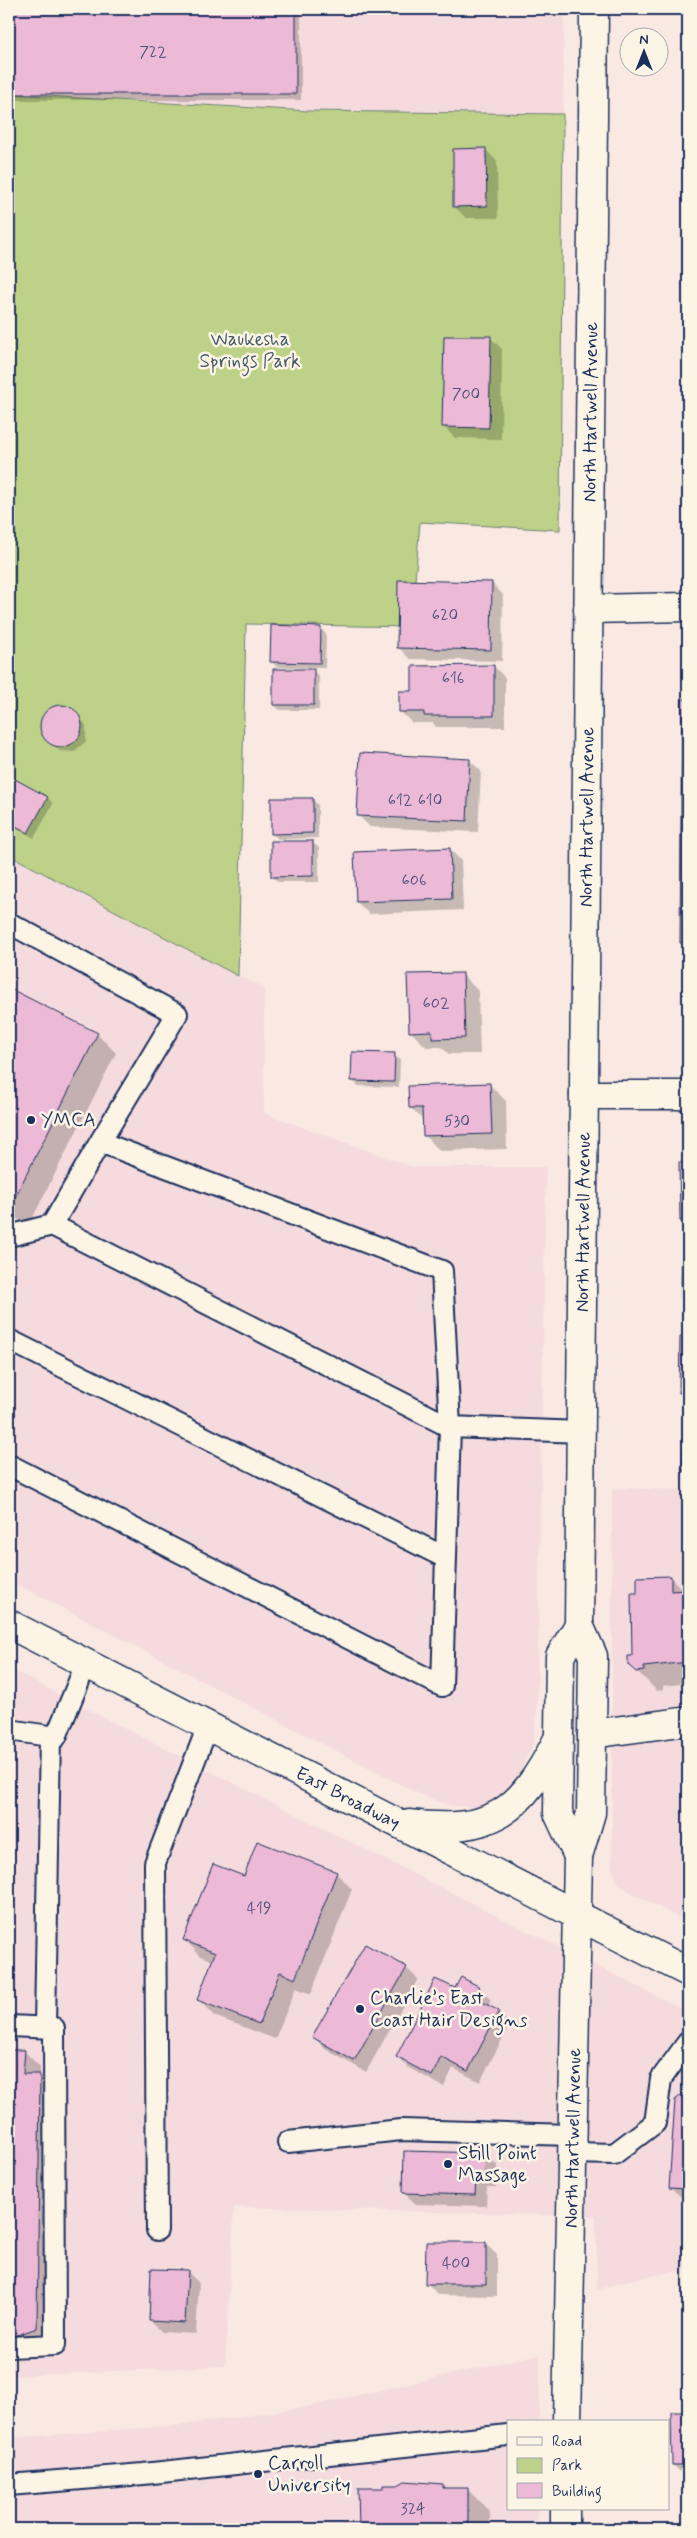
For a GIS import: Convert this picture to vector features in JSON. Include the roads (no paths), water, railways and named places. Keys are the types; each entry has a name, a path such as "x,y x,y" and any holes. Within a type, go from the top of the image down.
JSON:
{"street":[{"name":"North Hartwell Avenue","path":"567,2420 578,1856 591,1813 593,1656 579,1625 594,9"},
{"path":"588,609 688,607"},
{"path":"584,1095 688,1095"},
{"name":"East Broadway","path":"9,1624 688,1972"},
{"name":"North Hartwell Avenue","path":"578,1856 558,1812 560,1656 579,1625"},
{"path":"592,1734 688,1721"},
{"path":"395,1822 438,1827 471,1825 491,1820 514,1804 531,1784 545,1765 559,1738"},
{"path":"564,2529 565,2510"}],"lane":[{"path":"9,923 177,1014 52,1225"},
{"path":"9,1465 442,1686 450,1427 442,1271 100,1142"},
{"path":"9,1236 52,1225 450,1427 582,1432"},
{"path":"9,1340 446,1558"},
{"path":"9,1730 56,1737 86,1664"},
{"path":"157,2230 155,1863 208,1726"},
{"path":"9,2347 55,2345 50,2027 50,1736"},
{"path":"9,2026 50,2027"},
{"path":"288,2142 401,2130 572,2144 614,2154 655,2123 662,2079 688,2042"},
{"path":"9,2485 143,2474 507,2435"}],"place":[{"name":"YMCA","path":"31,1120"},
{"name":"Charlie’s East Coast Hair Designs","path":"360,2009"},
{"name":"Still Point Massage","path":"448,2164"},
{"name":"Carroll University","path":"258,2474"}],"park label":[{"name":"Waukesha Springs Park","path":"250,350"}]}
